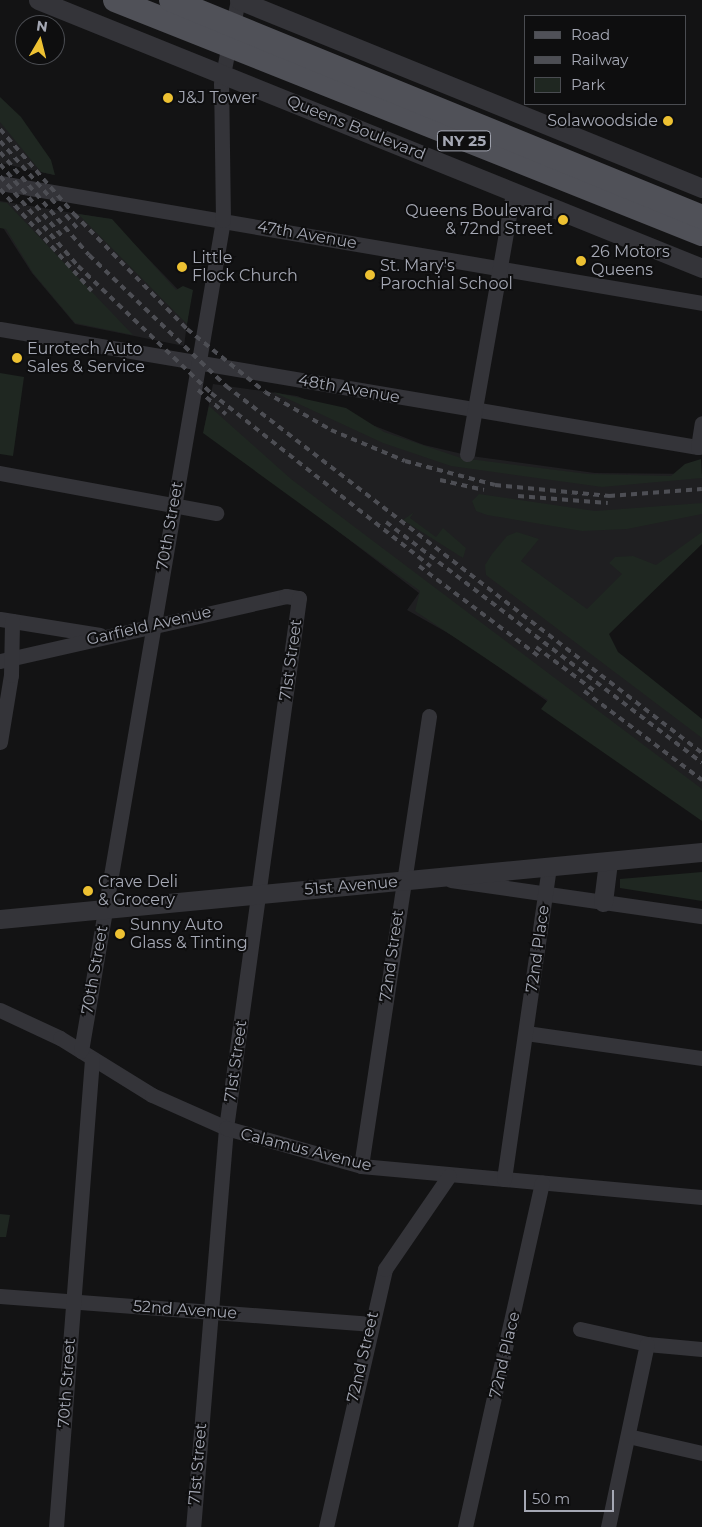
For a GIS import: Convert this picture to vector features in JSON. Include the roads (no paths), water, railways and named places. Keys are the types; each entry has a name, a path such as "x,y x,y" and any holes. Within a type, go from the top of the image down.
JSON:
{"main road":[{"name":"Queens Boulevard","path":"115,0 230,35 702,216"},
{"name":"Queens Boulevard","path":"171,0 230,35 702,234"}],"street":[{"name":"Queens Boulevard","path":"38,0 702,268"},
{"name":"70th Street","path":"56,1527 73,1302 86,1055 105,909 152,625 223,220 222,74 239,0"},
{"path":"239,0 702,188"},
{"name":"47th Avenue","path":"0,183 702,303"},
{"path":"467,454 513,192"},
{"name":"48th Avenue","path":"0,329 474,411 698,447 702,423"},
{"path":"0,473 174,503 216,513"},
{"name":"Garfield Avenue","path":"6,660 152,625 286,596 299,598"},
{"name":"71st Street","path":"193,1527 226,1128 260,894 299,598"},
{"path":"0,742 6,660 6,620 108,636"},
{"name":"72nd Street","path":"361,1166 429,716"},
{"name":"51st Avenue","path":"0,919 702,852"},
{"path":"603,902 608,862"},
{"name":"72nd Place","path":"504,1179 549,867"},
{"path":"439,878 545,896 702,916"},
{"name":"Calamus Avenue","path":"0,1010 86,1055 152,1095 226,1128 361,1166 448,1176 504,1179 702,1197"},
{"path":"526,1033 702,1058"},
{"name":"72nd Street","path":"326,1527 369,1324 385,1269 448,1176"},
{"name":"72nd Place","path":"465,1527 542,1183"},
{"name":"52nd Avenue","path":"0,1296 369,1324"},
{"path":"580,1329 647,1344 702,1349"},
{"path":"608,1527 647,1344"},
{"path":"628,1436 702,1453"}],"railway":[{"path":"0,129 74,214 187,329 265,392 331,430 405,461 495,485 609,496 702,489"},
{"path":"0,141 78,229"},
{"path":"0,152 89,255 226,386 702,753"},
{"path":"0,164 62,236"},
{"path":"0,176 78,266 211,393 431,567"},
{"path":"0,189 92,291"},
{"path":"198,390 226,414"},
{"path":"440,480 484,490"},
{"path":"518,496 608,503"},
{"path":"386,522 702,763"},
{"path":"419,566 541,658"},
{"path":"536,647 596,692"},
{"path":"584,691 702,780"}],"place":[{"name":"J&J Tower","path":"168,98"},
{"name":"Solawoodside","path":"668,121"},
{"name":"Queens Boulevard & 72nd Street","path":"563,220"},
{"name":"26 Motors Queens","path":"581,261"},
{"name":"Little Flock Church","path":"182,267"},
{"name":"St. Mary's Parochial School","path":"370,275"},
{"name":"Eurotech Auto Sales & Service","path":"17,358"},
{"name":"Crave Deli & Grocery","path":"88,891"},
{"name":"Sunny Auto Glass & Tinting","path":"120,934"}]}
